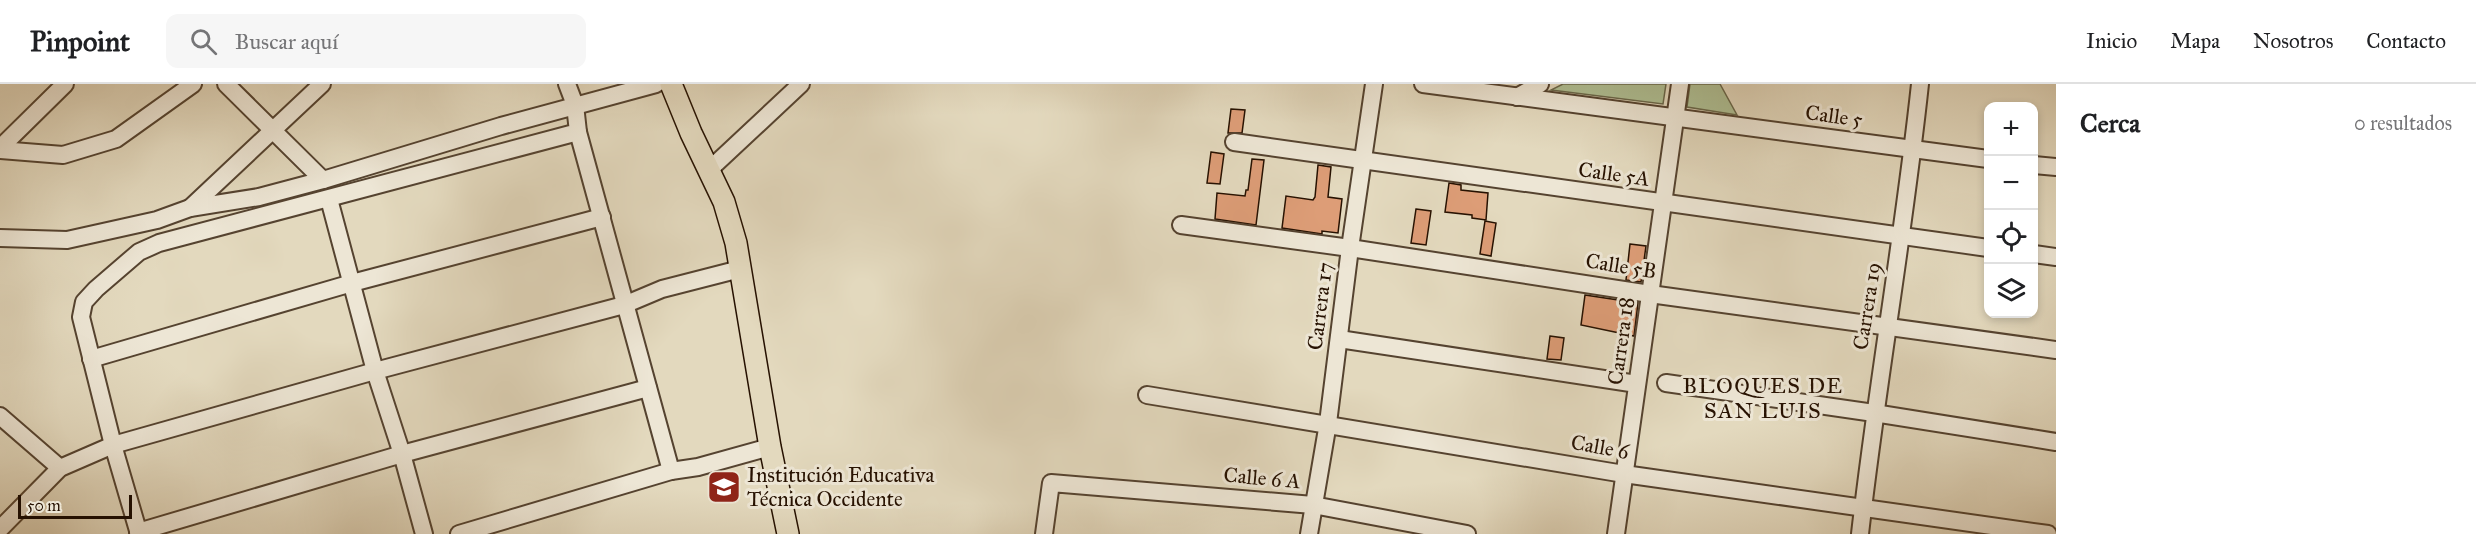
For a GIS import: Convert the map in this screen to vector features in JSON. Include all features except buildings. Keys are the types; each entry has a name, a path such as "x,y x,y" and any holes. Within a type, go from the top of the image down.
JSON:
{"main road":[{"path":"671,84 724,202 736,243 770,447 788,534"}],"street":[{"path":"0,149 65,84"},
{"path":"0,149 63,155 116,139 193,84"},
{"path":"226,84 323,180"},
{"path":"190,208 322,84"},
{"path":"567,84 575,105 578,132 624,305 671,471"},
{"path":"0,238 67,240 157,220 190,208 258,197 575,105 656,84"},
{"path":"709,170 801,84"},
{"name":"Carrera 17","path":"1309,534 1328,423 1374,84"},
{"name":"Calle 5","path":"1423,84 1984,158"},
{"path":"1517,97 1540,84"},
{"name":"Carrera 18","path":"1616,534 1680,84"},
{"name":"Carrera 19","path":"1860,534 1874,413 1913,150 1920,84"},
{"path":"578,132 159,243 140,252 84,302 81,317 113,445 139,533 402,454 648,388"},
{"name":"Calle 5A","path":"1234,142 1984,247"},
{"path":"2038,165 2056,167"},
{"path":"329,199 375,371 402,454 424,534"},
{"path":"91,359 352,283 602,216"},
{"name":"Calle 5B","path":"1181,225 1350,248 1650,294 2056,350"},
{"path":"2038,255 2056,257"},
{"path":"0,529 60,468 113,445 375,371 624,305 662,289 740,269"},
{"path":"1338,339 1637,384"},
{"path":"1666,383 2056,442"},
{"name":"Calle 6","path":"1147,395 1328,423 1624,474 2048,534"},
{"path":"0,416 60,468"},
{"path":"459,534 671,471 698,467 770,447"},
{"name":"Calle 6 A","path":"1044,534 1051,483 1313,505 1467,534"}],"green space":[{"path":"1563,84 1666,84 1663,104 1551,90"},
{"path":"1690,84 1720,84 1737,115 1687,107"}],"place":[{"name":"Institución Educativa Técnica Occidente","path":"724,487"}],"district":[{"name":"BLOQUES DE SAN LUIS","path":"1763,398"}]}
